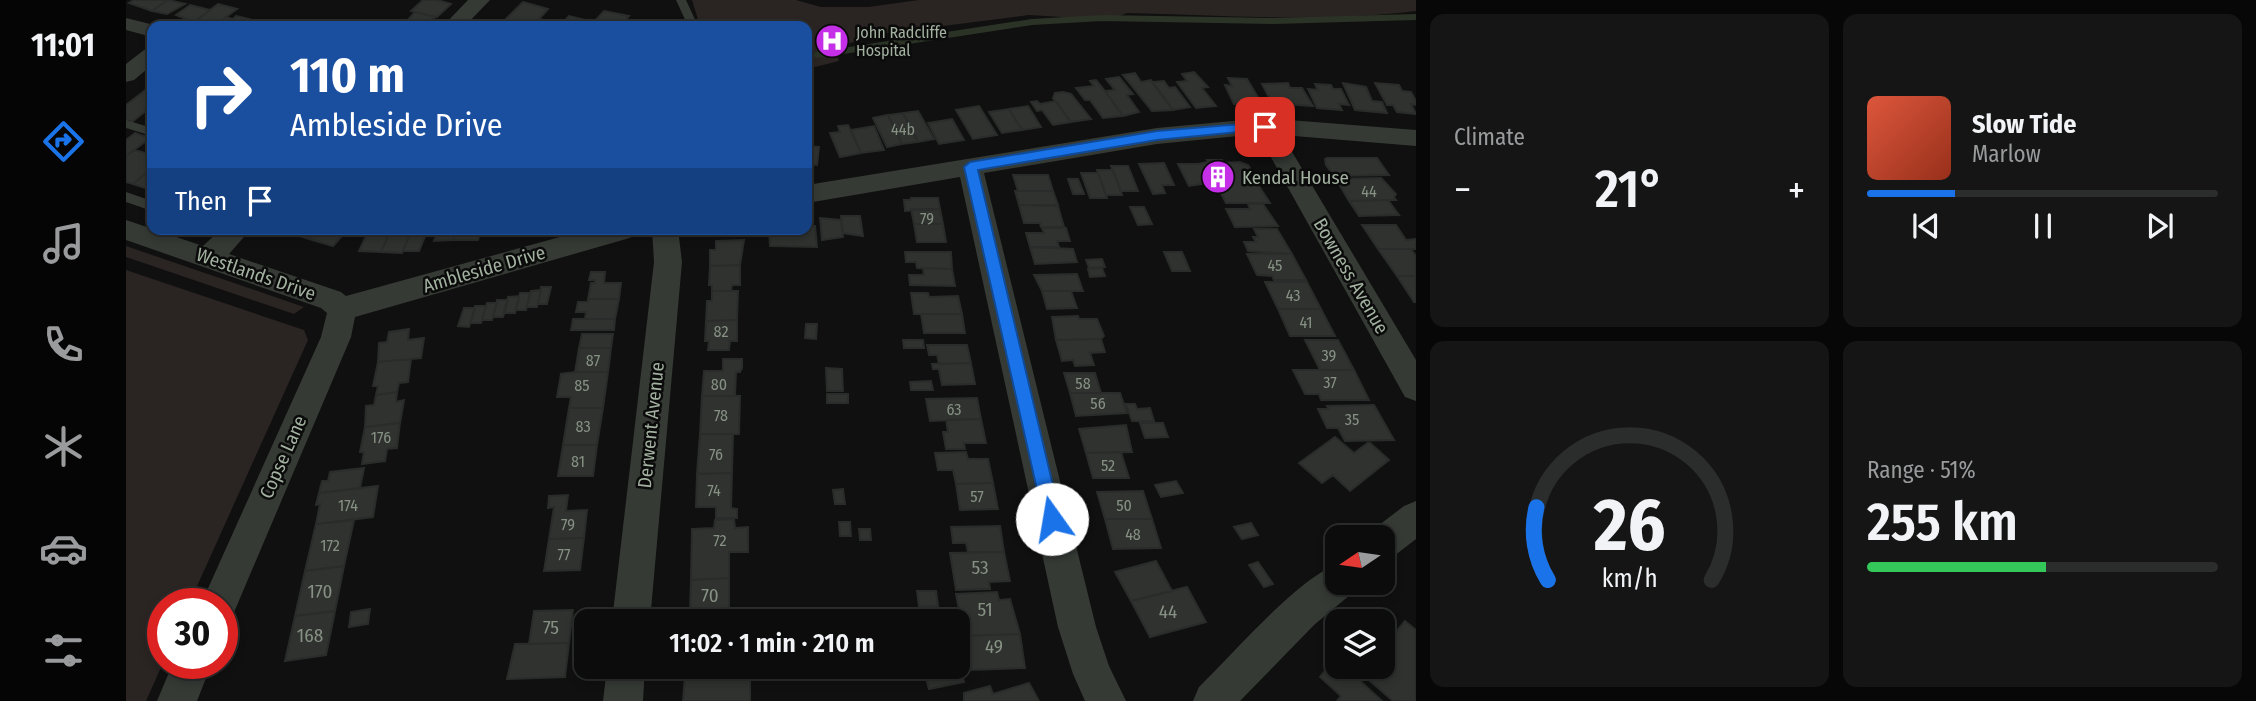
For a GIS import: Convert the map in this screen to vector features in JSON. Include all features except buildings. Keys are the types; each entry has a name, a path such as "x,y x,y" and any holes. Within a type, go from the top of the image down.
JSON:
{"street":[{"path":"458,21 480,0"},
{"path":"126,24 147,30"},
{"path":"126,75 147,59"},
{"path":"812,193 1157,136 1265,127 1416,138"},
{"name":"Bowness Avenue","path":"1265,127 1416,388"},
{"path":"970,167 1077,627 1092,674 1106,701"},
{"name":"Westlands Drive","path":"126,230 331,300 342,309"},
{"path":"209,257 229,235"},
{"name":"Ambleside Drive","path":"342,309 605,235"},
{"name":"Derwent Avenue","path":"632,609 668,262 666,235"},
{"name":"Copse Lane","path":"226,588 336,337 342,309"},
{"path":"1395,534 1416,518"},
{"path":"1213,701 1301,612 1325,592"},
{"path":"177,701 186,679"},
{"path":"623,701 625,679"}],"lane":[{"path":"681,0 690,21"},
{"path":"126,124 147,130"},
{"path":"126,197 147,204"}],"shaded area":[{"name":"John Radcliffe Hospital","path":"692,0 796,0 821,7 868,7 919,0 1416,0 1416,11 1344,17 1127,13 1109,20 1029,15 880,34 834,48 839,61 812,68 812,21 698,21"},
{"path":"126,246 304,307 294,314 126,257"},
{"path":"126,270 304,330 308,340 196,588 147,588 147,679 156,679 146,701 126,701"}],"waterway":[{"path":"817,55 1032,22 1102,18 1274,21 1416,17"}],"place":[{"name":"John Radcliffe Hospital","path":"832,41"},
{"name":"Kendal House","path":"1218,177"}],"route":[{"path":"1052,519 970,167 1157,136 1265,127"}]}
